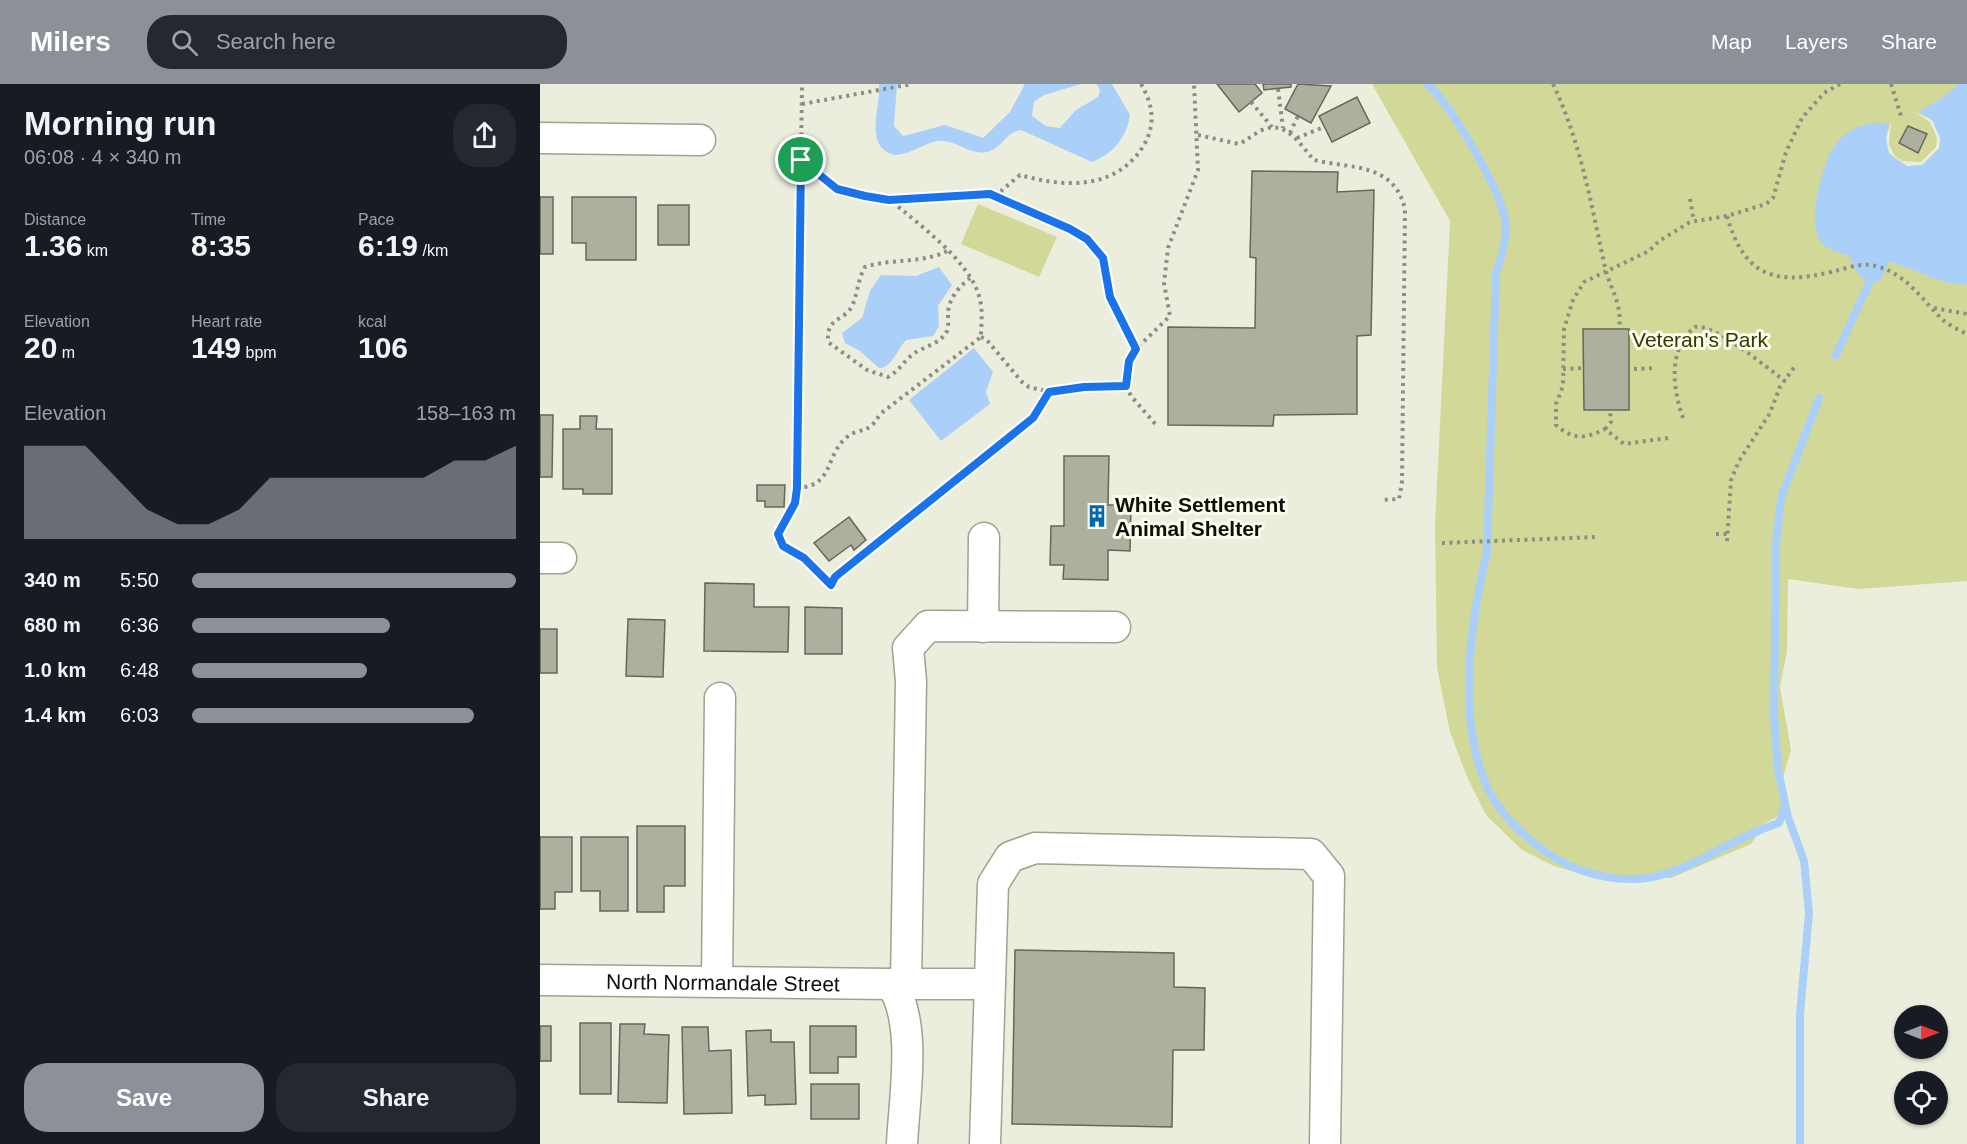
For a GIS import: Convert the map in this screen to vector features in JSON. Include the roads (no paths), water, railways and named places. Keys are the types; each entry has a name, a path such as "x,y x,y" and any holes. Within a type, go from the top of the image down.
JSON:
{"street":[{"path":"540,138 700,140"},
{"path":"983,627 984,538"},
{"path":"902,1144 907,1037 899,988 910,681 908,648 928,626 1115,627"},
{"path":"717,981 720,698"},
{"path":"985,1144 993,884 1010,857 1035,848 1311,854 1329,876 1325,1144"},
{"name":"North Normandale Street","path":"540,980 717,981 899,988 990,984"}],"water":[{"path":"879,84 897,84 894,126 903,136 945,125 983,138 1010,112 1025,84 1081,84 1044,95 1034,102 1032,116 1046,126 1060,128 1076,110 1098,97 1100,91 1097,84 1112,84 1130,115 1126,130 1118,144 1100,159 1092,162 1021,130 1016,131 990,151 972,151 950,142 938,141 907,153 894,155 885,150 876,135"},
{"path":"1959,84 1967,84 1967,285 1944,282 1889,261 1881,280 1863,279 1849,256 1827,247 1817,234 1815,209 1817,195 1829,156 1838,142 1850,131 1865,125 1881,123 1889,124 1887,144 1892,156 1897,160 1922,165 1939,148 1932,122 1918,112 1941,99"},
{"path":"939,267 952,285 938,306 939,326 933,336 906,340 891,362 879,368 860,351 845,343 842,333 862,318 870,291 881,275 916,276"},
{"path":"974,348 993,372 986,392 990,404 941,441 909,400"}],"waterway":[{"path":"1427,84 1437,94 1472,145 1499,201 1506,229 1496,273 1487,552 1475,610 1469,674 1472,736 1479,766 1490,793 1510,821 1529,839 1558,860 1595,875 1622,879 1655,877 1691,864 1761,829 1779,823 1785,806"},
{"path":"1836,355 1870,281"},
{"path":"1800,1144 1800,1014 1809,913 1804,861 1788,817 1778,770 1774,717 1776,543 1781,498 1819,398"}],"place":[{"name":"White Settlement Animal Shelter","path":"1097,516"}],"park label":[{"name":"Veteran's Park","path":"1700,339"}]}
